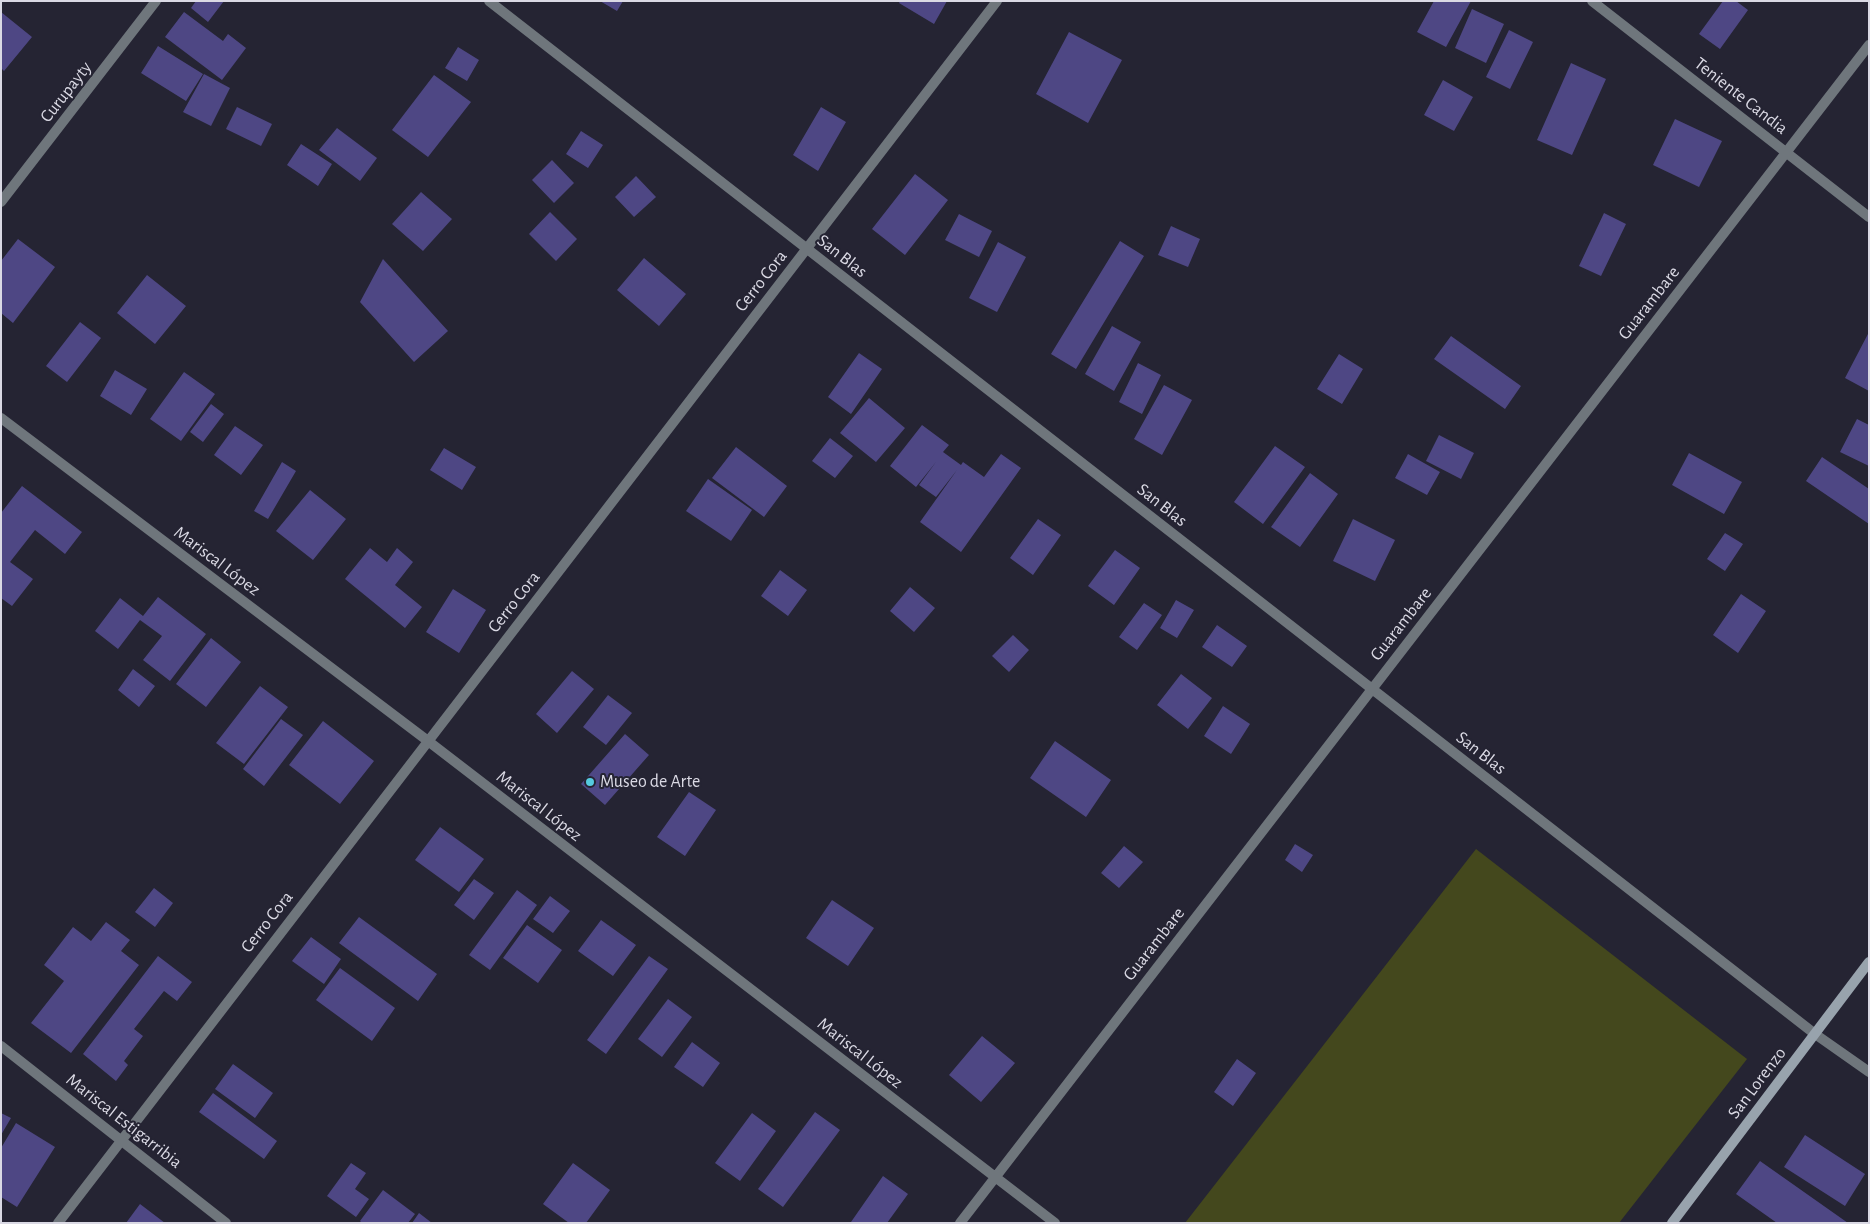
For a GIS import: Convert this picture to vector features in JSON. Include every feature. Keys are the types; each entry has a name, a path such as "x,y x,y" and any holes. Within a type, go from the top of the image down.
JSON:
{"street":[{"name":"Curupayty","path":"1,202 156,1"},
{"name":"San Blas","path":"489,1 1815,1034 1869,1072"},
{"name":"Cerro Cora","path":"58,1223 121,1138 997,1"},
{"name":"Teniente Candia","path":"1592,1 1869,217"},
{"name":"Guarambare","path":"960,1223 1869,45"},
{"name":"Mariscal López","path":"1,418 428,741 1055,1223"},
{"name":"San Lorenzo","path":"1672,1223 1869,962"},
{"name":"Mariscal Estigarribia","path":"1,1046 121,1138 226,1223"}],"green space":[{"path":"1476,849 1747,1059 1619,1223 1185,1223"}],"building":[{"path":"196,1 224,1 208,22 191,8"},
{"path":"600,1 623,1 617,11"},
{"path":"900,1 947,1 934,24 899,3"},
{"path":"1434,1 1471,1 1446,47 1417,32"},
{"path":"1723,1 1736,1 1748,10 1720,49 1699,34"},
{"path":"1472,9 1504,24 1486,63 1455,48"},
{"path":"1,12 32,37 4,71 1,68"},
{"path":"184,12 223,41 228,34 246,48 222,80 165,37"},
{"path":"1509,30 1533,42 1510,89 1486,77"},
{"path":"1069,32 1122,60 1088,123 1036,94"},
{"path":"158,46 203,74 186,101 141,73"},
{"path":"458,47 479,60 467,81 445,68"},
{"path":"1571,63 1606,79 1572,155 1537,140"},
{"path":"204,74 230,88 211,126 183,112"},
{"path":"434,75 471,102 428,157 392,130"},
{"path":"1443,80 1473,97 1454,131 1424,115"},
{"path":"237,107 272,124 261,146 226,129"},
{"path":"821,107 846,122 818,171 793,155"},
{"path":"1675,119 1722,141 1699,187 1653,165"},
{"path":"337,128 377,158 360,181 319,150"},
{"path":"581,131 603,145 588,168 566,154"},
{"path":"301,144 332,164 318,186 287,165"},
{"path":"552,160 574,183 554,203 532,180"},
{"path":"915,174 948,200 905,255 872,229"},
{"path":"636,176 656,197 634,217 615,197"},
{"path":"421,192 452,219 423,251 392,224"},
{"path":"550,212 577,239 556,261 529,234"},
{"path":"1604,213 1626,224 1601,276 1579,266"},
{"path":"959,214 992,231 979,257 945,240"},
{"path":"1171,226 1200,239 1188,267 1158,255"},
{"path":"18,239 55,267 13,323 1,313 1,261"},
{"path":"1120,241 1144,256 1076,369 1051,354"},
{"path":"998,242 1026,257 997,312 969,298"},
{"path":"644,258 686,294 659,326 617,290"},
{"path":"383,259 448,331 414,362 360,302"},
{"path":"147,275 186,306 155,344 117,313"},
{"path":"80,322 101,338 67,382 46,366"},
{"path":"1112,326 1141,342 1114,391 1085,374"},
{"path":"1869,332 1869,391 1845,378"},
{"path":"1451,336 1521,386 1505,409 1434,359"},
{"path":"859,353 882,369 851,414 828,397"},
{"path":"1339,354 1363,369 1342,404 1317,389"},
{"path":"1138,363 1161,375 1142,414 1119,402"},
{"path":"115,370 147,389 131,415 100,396"},
{"path":"184,372 215,394 181,441 150,419"},
{"path":"1164,385 1192,400 1162,455 1134,439"},
{"path":"869,398 905,428 876,462 840,433"},
{"path":"211,404 224,414 203,442 190,432"},
{"path":"1857,419 1869,425 1869,466 1840,452"},
{"path":"922,425 949,445 943,452 961,465 963,462 984,477 1001,454 1021,468 961,552 920,522 957,470 936,497 919,485 936,462 916,487 890,466"},
{"path":"235,426 263,445 241,475 214,455"},
{"path":"1439,435 1474,453 1461,479 1426,461"},
{"path":"830,438 853,456 835,478 812,461"},
{"path":"1275,446 1305,467 1263,524 1234,502"},
{"path":"736,447 787,486 764,517 712,478"},
{"path":"444,448 476,467 462,490 430,470"},
{"path":"1689,453 1742,482 1724,514 1672,485"},
{"path":"1408,454 1440,472 1427,495 1395,478"},
{"path":"1822,457 1869,489 1869,524 1806,481"},
{"path":"282,462 296,471 268,519 254,511"},
{"path":"1310,473 1338,494 1300,547 1271,527"},
{"path":"708,479 752,510 731,541 686,511"},
{"path":"22,486 82,532 65,554 35,530 10,562 33,579 12,606 1,598 1,513"},
{"path":"310,490 346,519 313,560 276,531"},
{"path":"1038,519 1061,535 1033,575 1010,558"},
{"path":"1353,519 1395,540 1375,581 1333,561"},
{"path":"1725,533 1743,544 1725,571 1707,559"},
{"path":"370,548 387,562 397,548 413,562 395,585 422,607 405,628 345,579"},
{"path":"1115,550 1140,568 1114,605 1088,586"},
{"path":"780,570 807,590 788,616 761,596"},
{"path":"910,587 935,608 914,632 890,611"},
{"path":"453,589 486,610 459,653 426,632"},
{"path":"1741,594 1766,611 1738,653 1713,635"},
{"path":"158,597 206,634 170,681 143,660 162,636 140,620 118,649 95,631 120,598 143,616"},
{"path":"1176,600 1194,610 1177,638 1160,628"},
{"path":"1144,603 1162,615 1137,650 1119,637"},
{"path":"1217,625 1247,646 1232,667 1202,647"},
{"path":"1013,635 1029,650 1009,672 992,656"},
{"path":"211,638 241,662 206,707 176,684"},
{"path":"133,669 155,686 139,707 118,690"},
{"path":"572,671 594,689 557,733 536,714"},
{"path":"1181,674 1212,698 1188,729 1157,705"},
{"path":"260,686 288,707 244,764 216,743"},
{"path":"608,695 632,713 606,745 583,727"},
{"path":"1223,706 1250,724 1231,754 1204,736"},
{"path":"281,719 303,735 264,786 243,769"},
{"path":"323,721 374,761 340,804 289,765"},
{"path":"625,734 649,755 605,805 581,784"},
{"path":"1055,741 1111,780 1086,817 1030,778"},
{"path":"689,792 716,810 685,856 657,837"},
{"path":"440,827 484,859 459,892 415,860"},
{"path":"1295,844 1313,855 1302,872 1285,860"},
{"path":"1124,846 1143,862 1119,888 1101,873"},
{"path":"474,879 494,893 474,920 454,905"},
{"path":"154,888 173,903 155,927 135,912"},
{"path":"517,890 537,905 490,970 469,955"},
{"path":"550,896 570,911 553,933 533,919"},
{"path":"832,900 874,928 848,966 806,938"},
{"path":"359,917 437,974 418,1001 339,943"},
{"path":"601,920 636,945 613,976 578,951"},
{"path":"106,922 130,940 121,951 139,965 71,1053 31,1023 64,981 44,965 73,927 91,941"},
{"path":"527,925 562,950 538,983 503,958"},
{"path":"311,937 341,959 324,984 292,961"},
{"path":"158,956 192,982 177,1001 164,991 134,1029 143,1036 124,1061 128,1065 116,1081 83,1054"},
{"path":"649,956 668,969 606,1054 587,1040"},
{"path":"340,968 395,1008 372,1041 316,1000"},
{"path":"668,999 692,1017 662,1057 638,1039"},
{"path":"982,1036 1015,1063 981,1102 949,1075"},
{"path":"692,1042 720,1063 703,1087 674,1067"},
{"path":"1237,1059 1256,1073 1233,1106 1214,1092"},
{"path":"233,1064 273,1093 255,1118 215,1089"},
{"path":"213,1093 277,1141 264,1159 199,1112"},
{"path":"815,1112 840,1130 783,1207 758,1189"},
{"path":"1,1113 11,1118 1,1135"},
{"path":"752,1113 776,1131 740,1181 715,1163"},
{"path":"16,1123 55,1147 17,1207 1,1197 1,1148"},
{"path":"1805,1135 1865,1174 1845,1206 1784,1167"},
{"path":"1760,1161 1848,1223 1777,1223 1736,1194"},
{"path":"351,1163 366,1173 355,1189 369,1199 356,1217 327,1196"},
{"path":"573,1163 610,1190 586,1223 569,1223 543,1204"},
{"path":"883,1176 908,1194 887,1223 852,1223 851,1222"},
{"path":"383,1190 415,1214 408,1223 362,1223 360,1221"},
{"path":"140,1204 165,1223 126,1223"},
{"path":"419,1213 432,1223 412,1223"}],"place":[{"name":"Museo de Arte","path":"590,782"}]}
